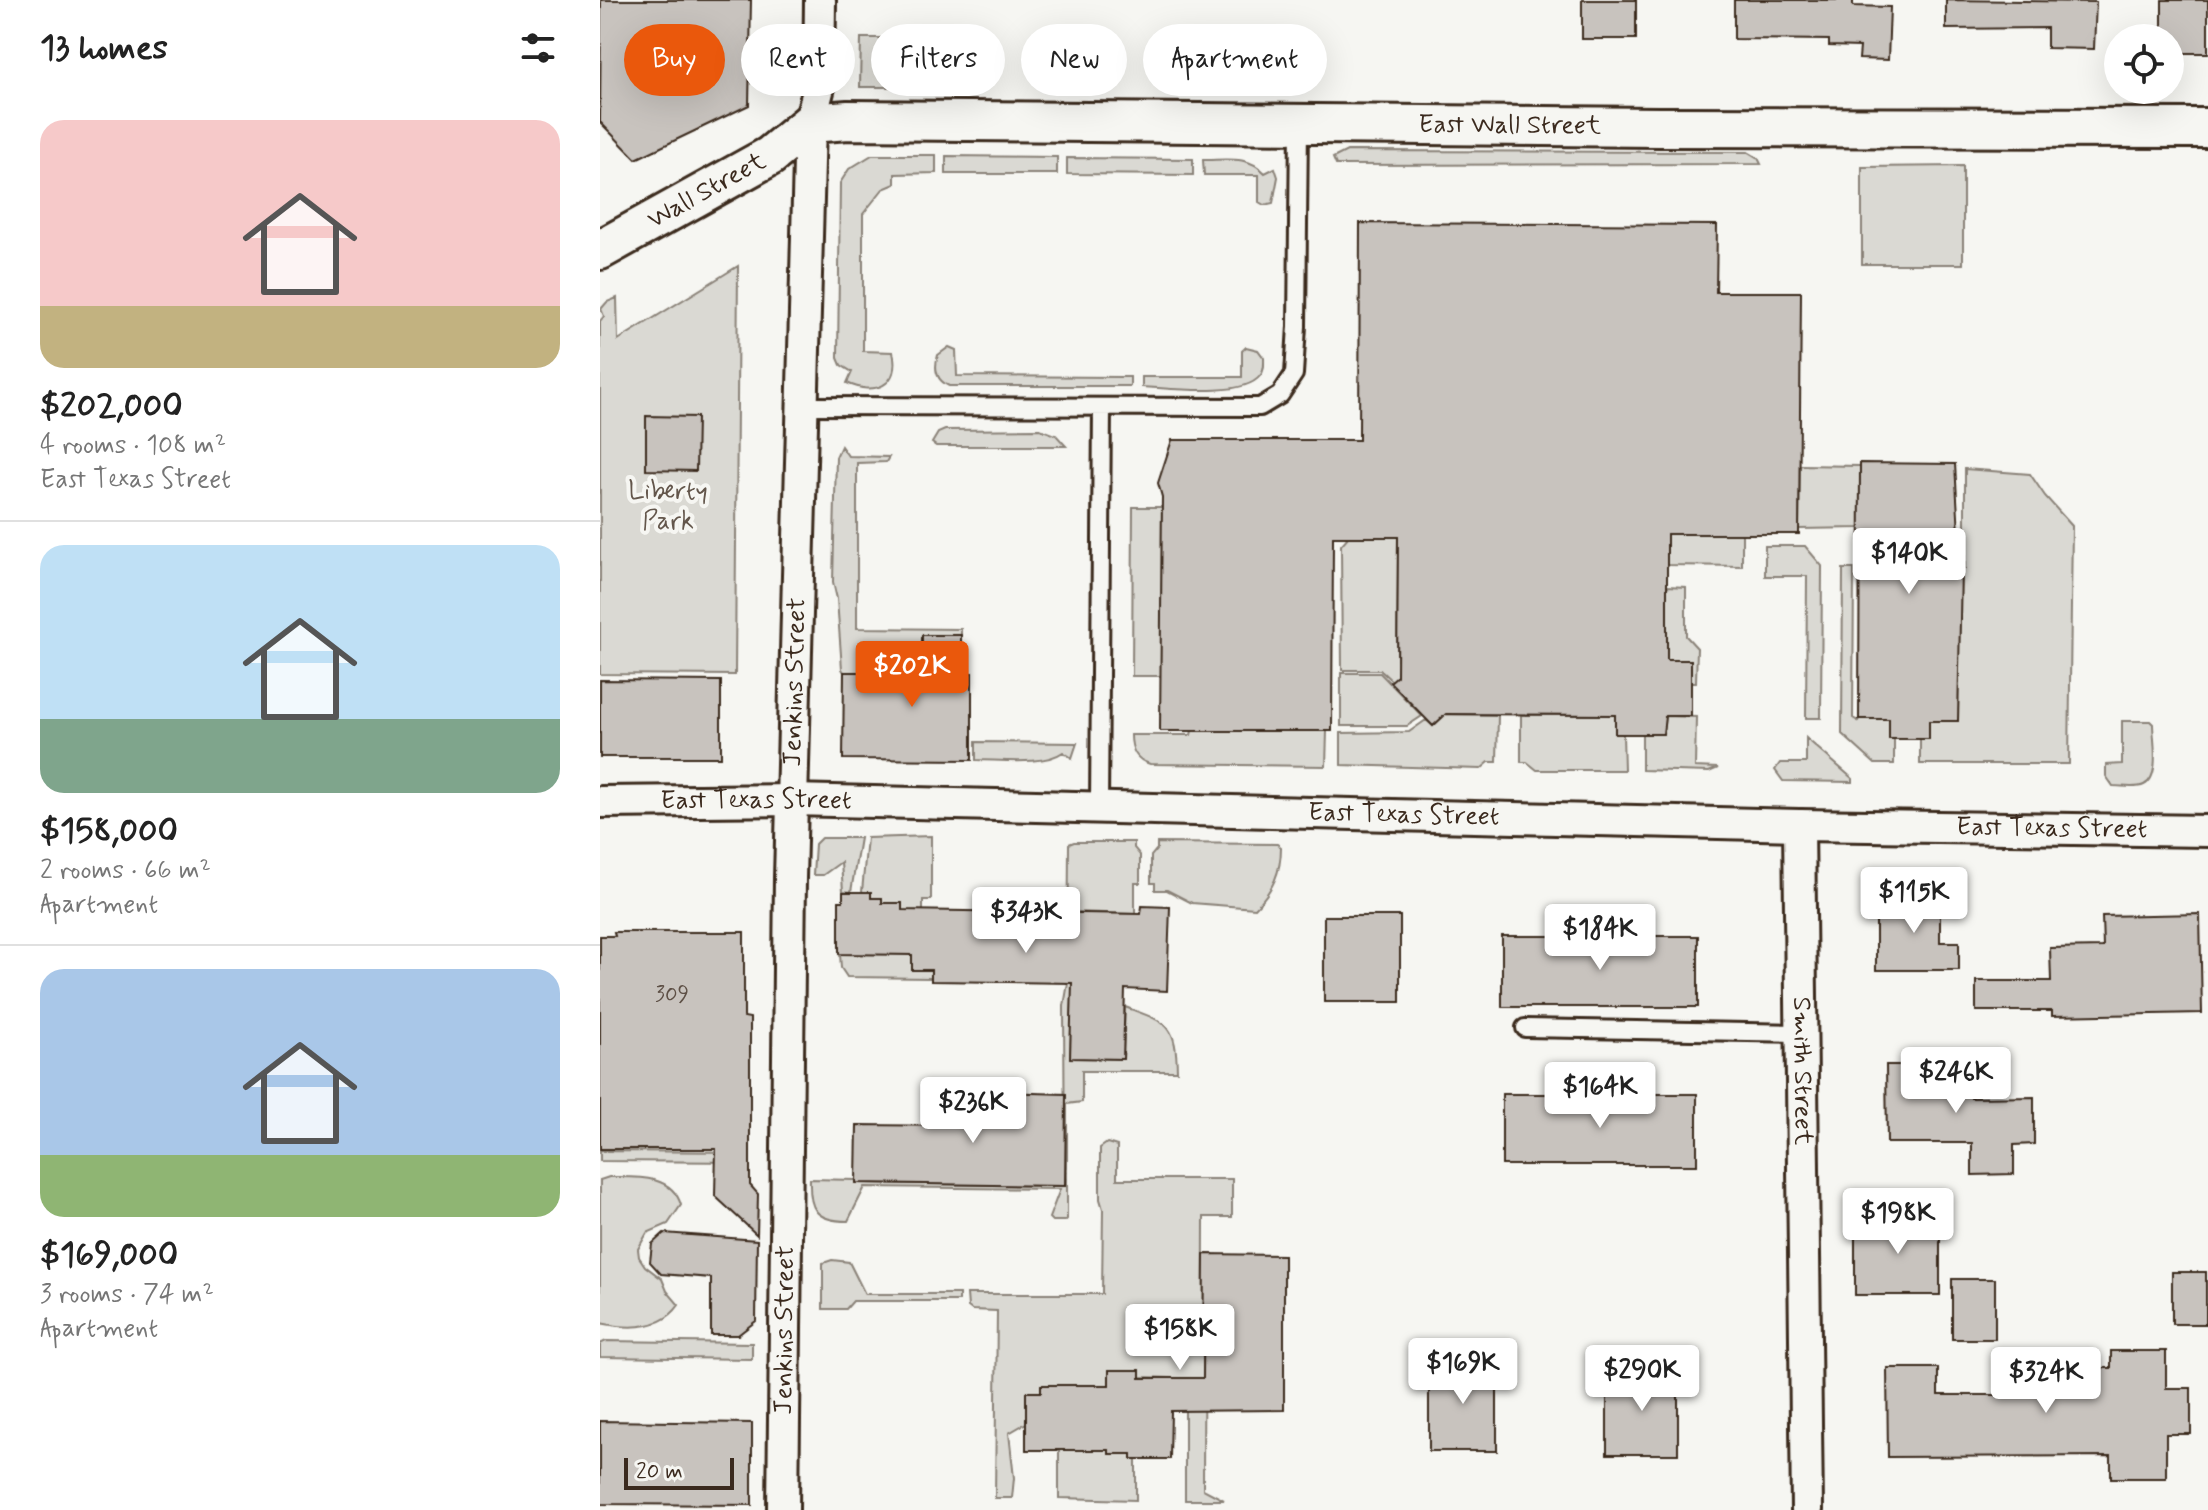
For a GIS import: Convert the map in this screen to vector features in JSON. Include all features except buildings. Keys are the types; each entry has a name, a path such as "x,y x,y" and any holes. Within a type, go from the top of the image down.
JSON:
{"street":[{"name":"Jenkins Street","path":"783,1510 792,800 801,406 810,123 819,87 820,0"},
{"name":"East Wall Street","path":"810,123 864,120 2208,128"},
{"name":"Wall Street","path":"600,250 770,156 810,123"},
{"name":"East Texas Street","path":"600,802 792,800 1799,825 2208,831"},
{"name":"Smith Street","path":"1799,825 1807,1510"}],"lane":[{"path":"801,406 1260,407 1280,395 1294,374 1297,349 1299,124"},
{"path":"1099,808 1102,407"},
{"path":"1525,1028 1800,1033"}],"green space":[{"path":"861,38 871,38 871,87 860,87"},
{"path":"1347,151 1748,152 1761,164 1336,165 1333,158"},
{"path":"872,155 936,155 936,173 895,174 895,184 883,189 863,214 863,351 893,352 894,364 889,380 876,388 867,388 847,383 852,372 841,365 838,358 840,183 849,169"},
{"path":"946,156 1057,157 1057,174 946,174"},
{"path":"1067,158 1193,159 1193,175 1067,174"},
{"path":"1203,160 1244,161 1265,173 1275,168 1278,177 1273,203 1264,205 1259,202 1259,175 1204,175"},
{"path":"1963,166 1963,264 1862,264 1862,167"},
{"name":"Liberty Park","path":"738,266 735,675 600,674 600,321 604,316 601,309 617,298 618,340"},
{"path":"949,347 956,350 957,376 1130,377 1130,386 949,386 939,377 936,364 938,355"},
{"path":"1246,347 1258,350 1264,358 1263,372 1251,383 1204,390 1142,387 1142,377 1242,377 1242,351"},
{"path":"1040,429 1056,435 1066,446 936,446 932,443 938,433 945,430"},
{"path":"841,446 848,456 889,457 886,462 857,463 857,628 961,629 961,635 922,636 922,672 844,672 842,669 833,582 836,457"},
{"path":"1800,465 1860,466 1860,528 1799,529"},
{"path":"1965,469 2030,474 2072,526 2069,764 1920,764 1920,739 1929,721 1958,721 1960,568 1965,568"},
{"path":"1133,507 1162,507 1161,676 1132,676"},
{"path":"1667,533 1742,534 1742,566 1667,565"},
{"path":"1348,537 1398,537 1397,660 1405,668 1392,681 1380,670 1342,670 1341,545"},
{"path":"1765,546 1805,546 1822,566 1821,718 1806,718 1807,576 1765,576"},
{"path":"1843,569 1854,569 1853,718 1858,721 1889,719 1889,738 1894,739 1894,764 1875,764 1842,734"},
{"path":"1667,586 1686,587 1686,636 1697,648 1696,682 1691,682 1690,660 1667,660"},
{"path":"1341,673 1380,673 1422,716 1407,726 1341,726"},
{"path":"1449,711 1452,714 1498,715 1497,762 1489,762 1481,769 1341,765 1341,733 1409,732 1426,720 1433,726"},
{"path":"1521,715 1615,715 1615,734 1623,734 1624,770 1537,770 1527,762 1521,762"},
{"path":"1665,716 1696,717 1695,767 1718,768 1709,772 1642,770 1642,734 1663,734"},
{"path":"2122,721 2150,721 2153,724 2153,774 2141,786 2113,786 2106,776 2106,765 2122,764"},
{"path":"1192,731 1327,731 1326,766 1150,764 1137,757 1132,745 1131,735 1191,735"},
{"path":"1806,738 1853,782 1783,781 1775,770 1780,763 1806,763"},
{"path":"976,742 1077,743 1072,758 1063,752 1033,761 1009,761 976,760"},
{"path":"931,836 931,900 923,900 923,919 913,920 912,969 931,970 931,978 847,977 841,968 840,954 902,914 901,903 882,903 881,898 871,898 871,892 862,892 867,838"},
{"path":"821,838 860,838 851,892 843,891 841,862 823,875 813,875 815,844"},
{"path":"1134,842 1134,848 1140,855 1140,883 1135,883 1135,914 1075,912 1070,1057 1123,1059 1125,1007 1167,1027 1174,1043 1177,1071 1082,1071 1082,1102 1067,1104 1065,1221 1049,1218 1060,1189 865,1187 848,1221 821,1216 813,1205 810,1179 856,1180 857,1183 1065,1186 1064,1006 1068,983 1069,844"},
{"path":"1157,843 1277,844 1281,847 1278,873 1255,908 1192,903 1167,890 1155,890 1155,883 1151,883 1151,856 1157,849"},
{"path":"1107,1143 1117,1146 1117,1179 1232,1179 1232,1217 1204,1217 1203,1489 1224,1500 1185,1500 1185,1408 1171,1408 1171,1378 1140,1377 1140,1370 1109,1370 1109,1453 1132,1454 1132,1458 1136,1459 1136,1500 1059,1498 1059,1450 1093,1450 1075,1385 1041,1385 1041,1392 1026,1423 1009,1433 1014,1478 1012,1498 995,1498 997,1311 972,1310 968,1307 967,1294 1102,1294 1100,1148"},
{"path":"600,1151 750,1152 750,1162 600,1161"},
{"path":"609,1177 652,1179 670,1188 681,1205 668,1224 647,1233 638,1249 645,1266 662,1279 679,1305 663,1319 644,1326 600,1323 600,1180"},
{"path":"832,1260 849,1262 865,1294 959,1294 959,1301 853,1301 846,1309 823,1309 823,1263"},
{"path":"606,1341 752,1343 752,1359 600,1357 600,1344"}]}
